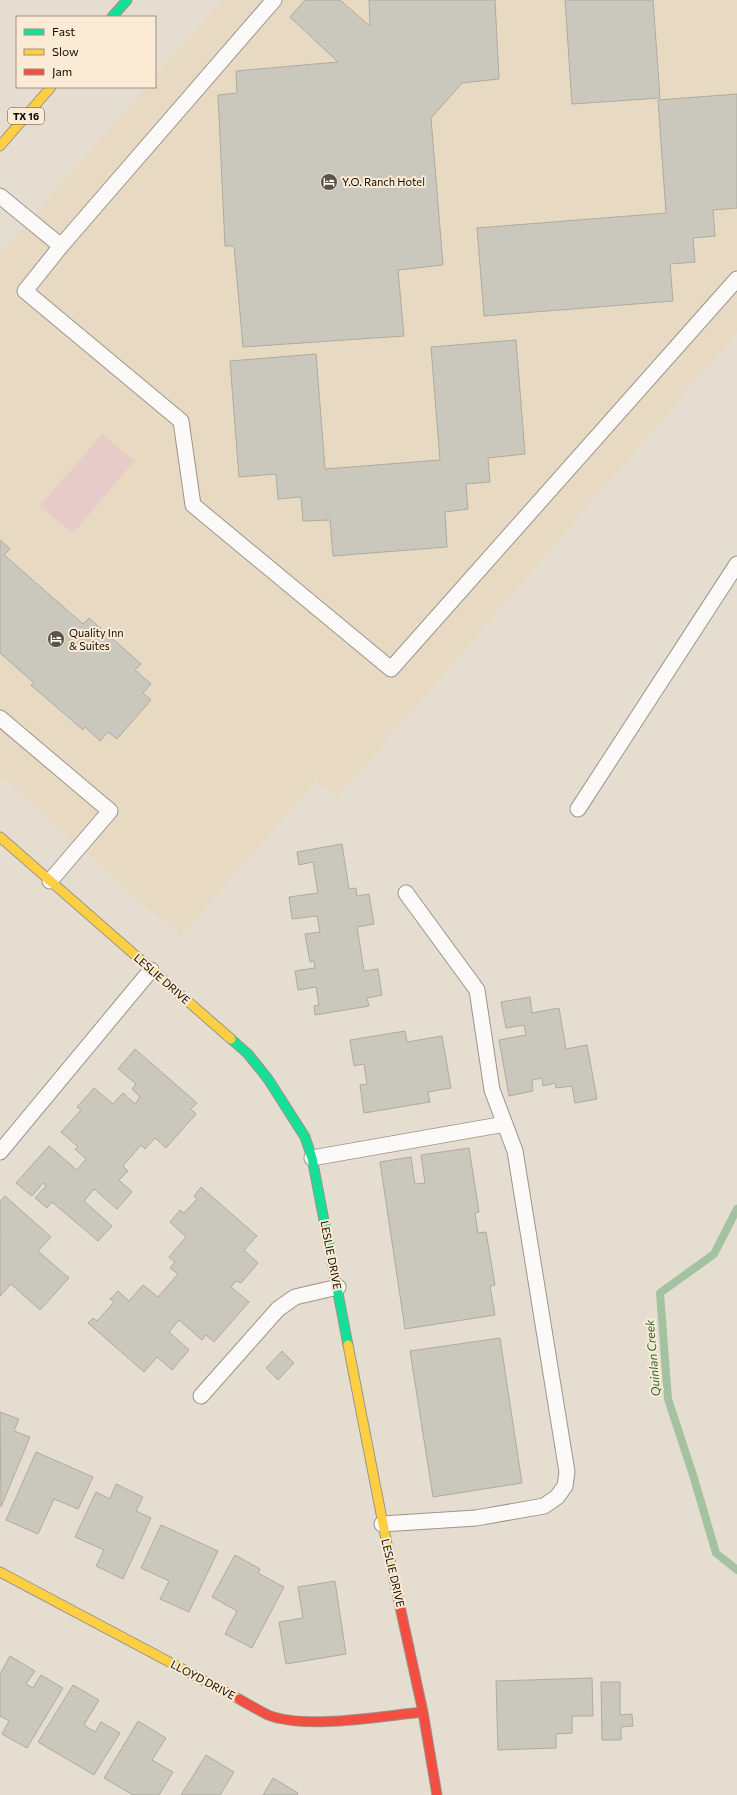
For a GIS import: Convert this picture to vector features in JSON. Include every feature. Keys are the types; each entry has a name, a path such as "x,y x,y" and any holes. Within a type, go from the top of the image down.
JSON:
{"street":[{"path":"113,16 127,0"},
{"name":"TX 16","path":"0,146 50,88"},
{"name":"LESLIE DRIVE","path":"0,837 248,1054 268,1079 305,1137 312,1158 338,1287 382,1524 423,1712 436,1795"},
{"name":"LLOYD DRIVE","path":"0,1572 269,1715 294,1721 320,1722 423,1712"}],"lane":[{"path":"274,0 61,246 25,291 182,421 194,505 391,670 737,279"},
{"path":"0,196 61,246"},
{"path":"578,809 737,564"},
{"path":"0,718 110,811 50,881"},
{"path":"382,1524 476,1518 544,1506 557,1497 565,1486 566,1472 516,1159 492,1090 477,990 406,893"},
{"path":"0,1152 152,970"},
{"path":"312,1158 505,1124"},
{"path":"201,1396 278,1309 295,1297 338,1287"}],"shaded area":[{"path":"222,0 737,0 737,333 337,798 316,781 180,937 0,776 0,254 145,88 156,88 156,76"},
{"path":"102,434 134,461 73,533 40,506"}],"building":[{"name":"Y.O. Ranch Hotel","path":"305,0 340,0 370,26 369,0 495,0 499,79 462,83 431,118 443,265 398,270 404,336 243,347 234,246 225,246 218,95 237,93 236,71 338,62 290,17"},
{"path":"565,0 653,0 660,98 572,104"},
{"path":"737,94 737,208 713,210 715,236 693,238 695,262 670,264 673,301 484,316 477,228 666,213 658,100"},
{"path":"516,340 525,454 488,458 490,482 466,484 468,509 445,512 447,547 333,556 330,520 303,521 301,497 278,499 276,474 239,477 230,361 316,354 325,469 440,460 431,347"},
{"name":"Quality Inn & Suites","path":"0,540 10,549 4,555 83,624 89,618 141,664 135,670 151,684 143,693 151,700 117,739 108,732 100,741 85,727 83,730 31,685 34,683 0,653"},
{"path":"342,844 349,889 356,888 357,896 369,894 374,924 357,927 364,971 378,969 382,995 367,998 369,1006 315,1015 314,1006 319,1005 316,987 298,990 295,971 315,968 314,961 310,962 305,934 320,932 317,916 292,919 289,897 318,893 313,862 299,865 297,852"},
{"path":"530,997 532,1013 559,1008 566,1049 587,1045 597,1099 575,1103 572,1086 556,1088 555,1083 543,1086 542,1078 532,1080 533,1091 509,1096 499,1040 526,1035 524,1025 506,1028 501,1002"},
{"path":"405,1031 407,1042 442,1036 451,1088 428,1092 430,1102 364,1113 360,1085 367,1084 364,1064 354,1066 350,1040"},
{"path":"135,1049 197,1103 191,1109 196,1114 166,1148 155,1138 145,1149 141,1145 123,1166 128,1171 119,1180 132,1192 117,1209 94,1189 84,1201 112,1226 98,1241 52,1202 47,1208 35,1198 46,1186 43,1183 32,1196 16,1183 49,1146 77,1170 86,1159 75,1149 78,1147 61,1132 81,1110 77,1107 94,1088 113,1104 123,1093 135,1104 140,1097 132,1089 136,1084 118,1069"},
{"path":"469,1148 479,1212 475,1213 478,1233 486,1232 495,1285 490,1286 495,1315 405,1329 380,1162 411,1157 415,1184 425,1183 421,1155"},
{"path":"201,1187 257,1236 244,1250 258,1263 241,1283 236,1281 231,1287 249,1302 214,1342 206,1335 202,1340 179,1320 169,1332 189,1350 172,1370 157,1357 144,1372 88,1323 93,1318 97,1321 114,1302 110,1299 118,1291 129,1301 143,1285 158,1297 178,1274 170,1268 175,1262 169,1257 186,1237 170,1222 180,1210 184,1213 197,1199 194,1196"},
{"path":"5,1196 51,1237 38,1251 69,1278 40,1310 11,1284 0,1296 0,1239 2,1237 0,1236 0,1201"},
{"path":"500,1338 522,1483 433,1497 410,1351"},
{"path":"282,1351 294,1363 278,1380 266,1368"},
{"path":"0,1412 19,1419 14,1431 30,1437 1,1507"},
{"path":"36,1452 93,1477 78,1509 54,1499 38,1534 6,1520"},
{"path":"116,1484 143,1497 136,1511 151,1518 123,1579 96,1566 104,1550 75,1537 96,1492 110,1499"},
{"path":"161,1525 218,1551 189,1612 160,1599 169,1581 141,1568"},
{"path":"235,1555 260,1569 258,1573 284,1587 252,1648 225,1634 237,1611 212,1597"},
{"path":"335,1581 346,1654 286,1664 279,1622 303,1618 298,1587"},
{"path":"10,1656 35,1671 26,1684 33,1688 41,1675 63,1688 27,1748 2,1734 9,1721 0,1716 0,1674"},
{"path":"592,1678 593,1716 572,1716 572,1733 556,1734 556,1748 498,1750 496,1681"},
{"path":"601,1682 620,1682 620,1715 632,1714 633,1726 621,1727 621,1740 602,1740"},
{"path":"73,1685 99,1700 84,1725 95,1732 101,1722 120,1733 94,1775 38,1742"},
{"path":"138,1721 166,1738 152,1760 173,1772 159,1795 133,1795 104,1778"},
{"path":"206,1755 234,1772 220,1795 181,1795"},
{"path":"273,1778 298,1793 297,1795 263,1795"}],"waterway":[{"name":"Quinlan Creek","path":"737,1209 714,1254 660,1293 668,1399 693,1475 716,1553 737,1570"}],"traffic: fast":[{"path":"113,16 127,0"},
{"path":"231,1039 248,1054 268,1079 305,1137 312,1158 348,1345"}],"traffic: slow":[{"path":"0,146 50,88"},
{"path":"0,837 231,1039"},
{"path":"348,1345 392,1570"},
{"path":"0,1572 239,1699"}],"traffic: jam":[{"path":"392,1570 423,1712 437,1795"},
{"path":"239,1699 268,1715 302,1721 344,1721 423,1712"}],"place":[{"name":"Y.O. Ranch Hotel","path":"329,182"},
{"name":"Quality Inn & Suites","path":"56,639"}]}
